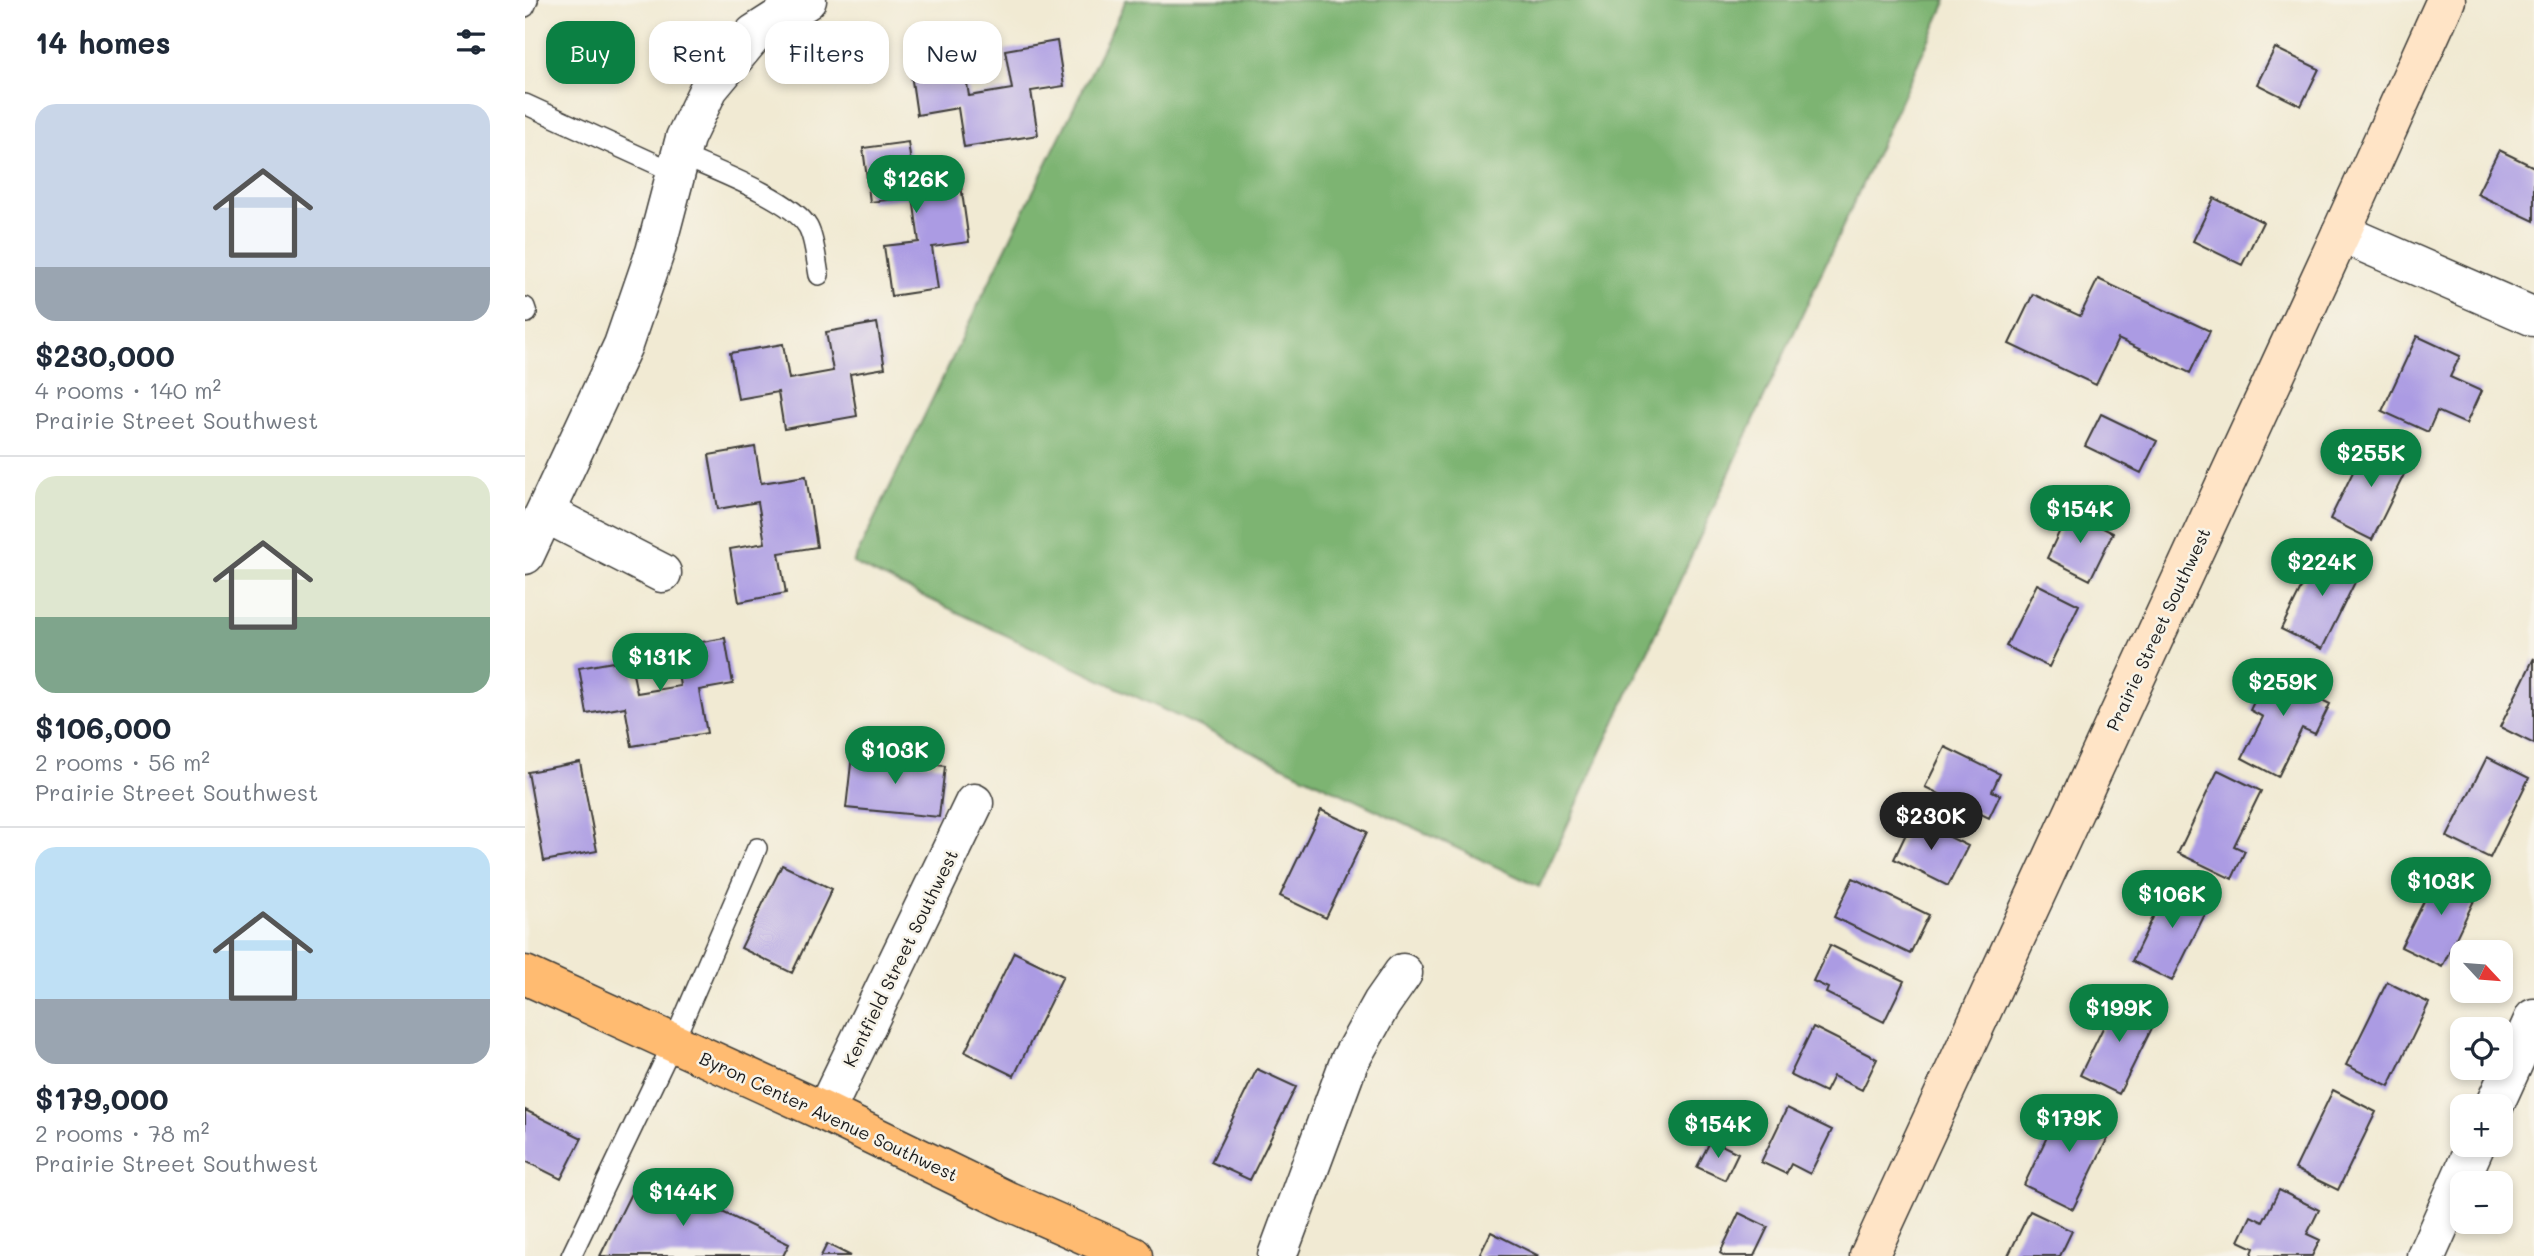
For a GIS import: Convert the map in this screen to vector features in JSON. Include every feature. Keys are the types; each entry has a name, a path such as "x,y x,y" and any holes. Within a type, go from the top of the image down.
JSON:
{"main road":[{"name":"Byron Center Avenue Southwest","path":"525,975 825,1112 1008,1201 1133,1256"}],"street":[{"path":"525,555 623,345 655,252 685,138 709,88 754,34 807,0"},
{"name":"Prairie Street Southwest","path":"1869,1256 2446,0"},
{"path":"2341,233 2534,317"},
{"path":"545,513 662,573"},
{"name":"Kentfield Street Southwest","path":"825,1112 974,803"},
{"path":"1277,1256 1349,1062 1382,1003 1403,973"},
{"path":"2499,1094 2534,1018"},
{"path":"2426,1256 2470,1157"}],"lane":[{"path":"525,7 528,0"},
{"path":"525,104 678,164 750,187 782,203 808,227 819,275"},
{"path":"571,1256 673,1043 757,848"}],"green space":[{"path":"1126,0 1947,0 1539,887 853,563"}],"building":[{"path":"1057,41 1064,86 1031,91 1038,135 964,147 958,108 917,115 912,84 967,84 969,96 1012,89 1005,50"},
{"path":"2275,48 2319,69 2301,106 2257,84"},
{"path":"908,142 913,178 959,171 969,242 932,247 938,289 891,296 884,246 919,242 913,197 870,202 863,148"},
{"path":"2499,150 2534,167 2534,221 2477,194"},
{"path":"2214,198 2263,222 2242,265 2193,241"},
{"path":"2098,279 2210,331 2190,373 2118,339 2096,385 2009,344 2033,294 2080,316"},
{"path":"877,323 885,368 850,374 857,416 784,429 778,392 738,399 730,353 783,344 789,379 833,371 826,332"},
{"path":"2417,336 2460,356 2450,377 2481,391 2466,424 2437,411 2428,432 2382,411"},
{"path":"2101,414 2157,441 2141,473 2085,446"},
{"path":"2370,437 2412,458 2372,540 2330,519"},
{"path":"755,447 761,483 806,476 817,547 779,553 786,593 739,602 730,549 765,543 758,502 718,509 709,455"},
{"path":"2069,511 2113,533 2090,580 2047,558"},
{"path":"2321,548 2362,568 2322,649 2281,629"},
{"path":"2037,584 2079,605 2049,667 2006,646"},
{"path":"725,638 733,684 699,690 707,733 632,746 625,707 587,714 579,668 630,659 637,693 680,686 674,647"},
{"path":"2534,658 2534,744 2500,727"},
{"path":"2273,663 2318,685 2312,695 2330,704 2315,734 2302,728 2278,777 2242,758 2263,717 2250,710"},
{"path":"1945,747 2000,774 1992,791 2000,795 1989,818 1925,787"},
{"path":"852,755 945,766 939,817 846,808"},
{"path":"2487,757 2529,778 2490,858 2447,837"},
{"path":"580,762 597,851 544,861 528,772"},
{"path":"2218,770 2261,791 2234,846 2245,851 2232,879 2178,853"},
{"path":"1321,810 1367,832 1326,918 1280,896"},
{"path":"1913,819 1968,846 1948,886 1894,859"},
{"path":"782,865 832,889 792,973 741,948"},
{"path":"2441,867 2481,886 2455,940 2450,940 2450,950 2442,967 2401,947"},
{"path":"1853,878 1929,915 1910,954 1834,917"},
{"path":"2171,880 2212,900 2172,981 2132,961"},
{"path":"1830,945 1904,981 1884,1022 1826,993 1828,988 1813,981"},
{"path":"1014,952 1063,976 1014,1076 965,1052"},
{"path":"2387,982 2429,1003 2389,1086 2346,1065"},
{"path":"2119,995 2159,1014 2119,1094 2080,1075"},
{"path":"1813,1027 1877,1059 1862,1090 1833,1076 1825,1092 1790,1075"},
{"path":"1257,1069 1296,1087 1250,1180 1211,1162"},
{"path":"2333,1090 2376,1112 2338,1190 2295,1169"},
{"path":"2065,1099 2115,1123 2073,1209 2024,1185"},
{"path":"1787,1108 1832,1130 1810,1174 1791,1164 1786,1174 1761,1162"},
{"path":"525,1110 582,1138 561,1179 525,1161"},
{"path":"1711,1140 1738,1153 1725,1180 1697,1167"},
{"path":"641,1173 789,1244 783,1256 600,1256"},
{"path":"2279,1190 2319,1210 2307,1234 2320,1240 2312,1256 2251,1256 2254,1248 2239,1241 2251,1216 2263,1222"},
{"path":"2030,1211 2072,1231 2060,1256 2008,1256"},
{"path":"1739,1213 1768,1227 1754,1256 1725,1256 1720,1253"},
{"path":"1491,1232 1539,1256 1479,1256"},
{"path":"827,1244 851,1256 821,1256"}]}
